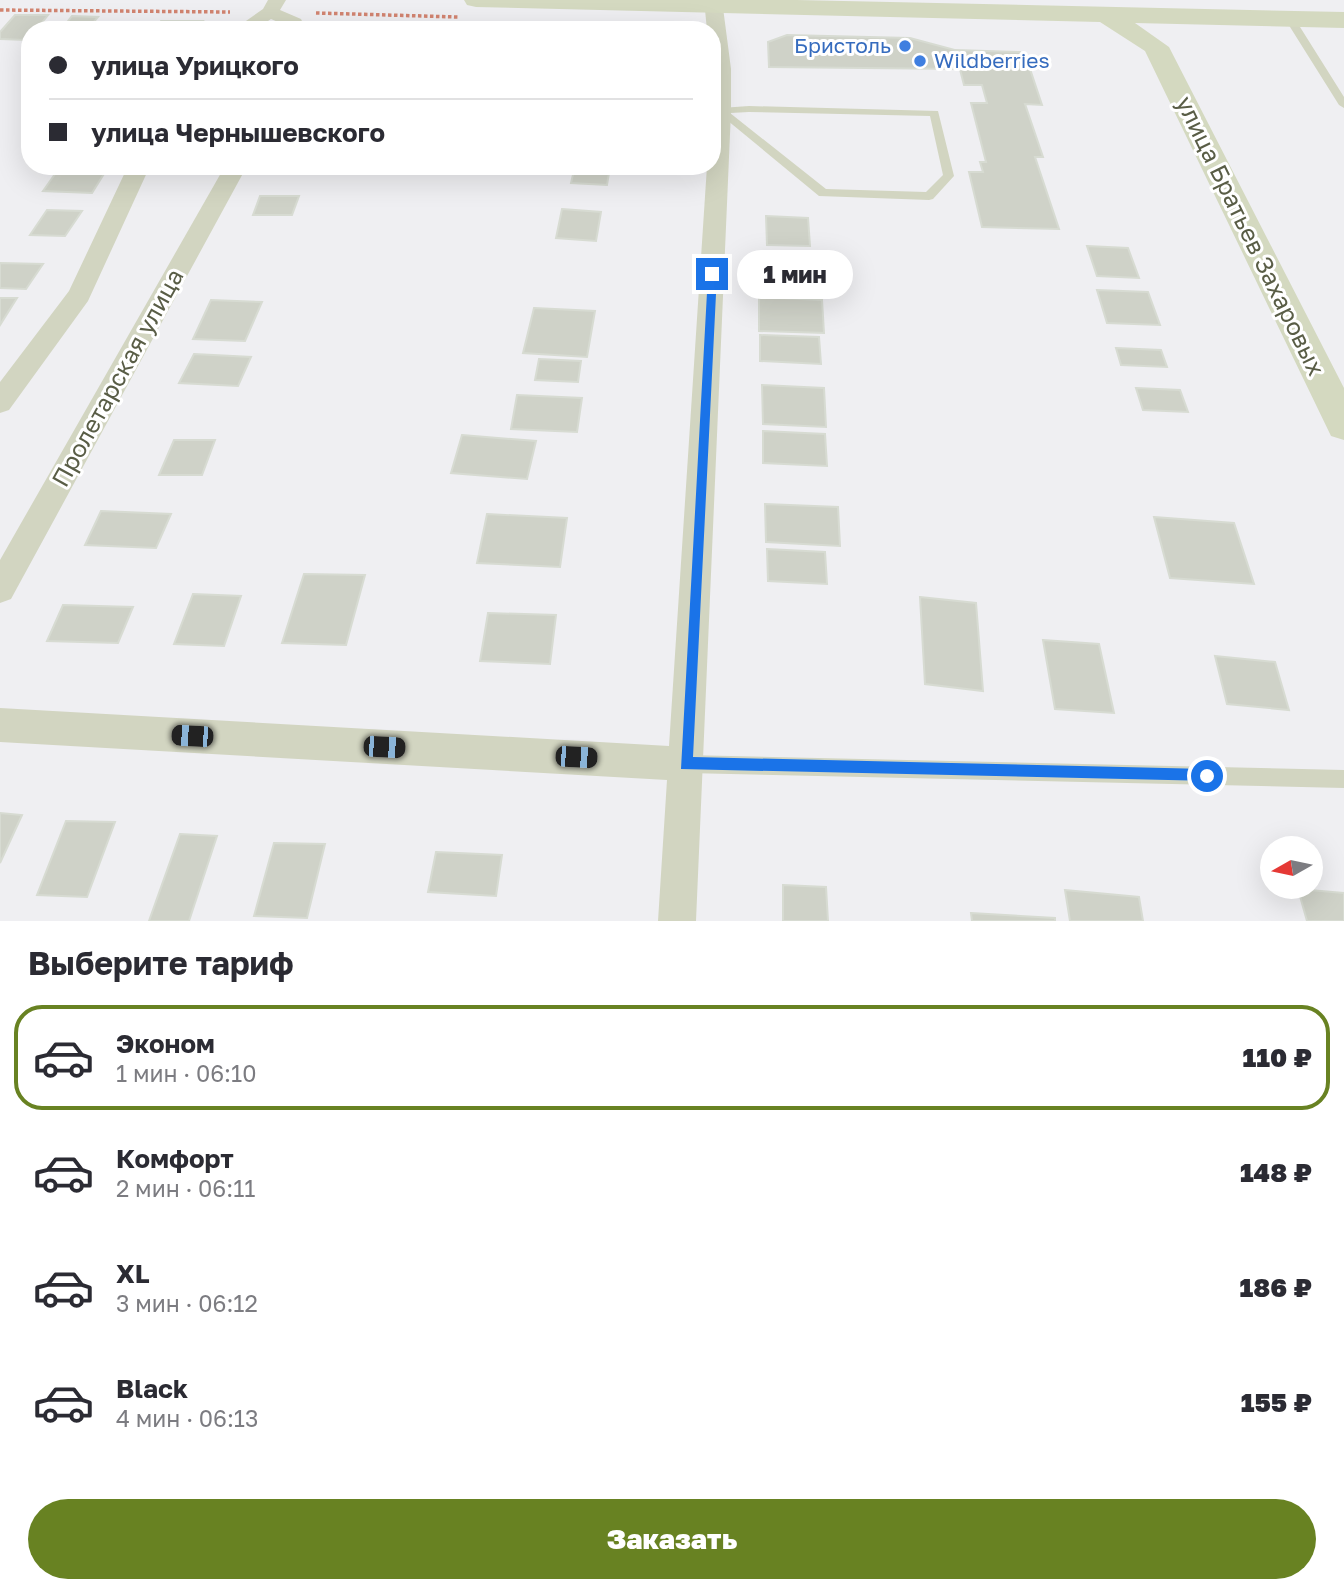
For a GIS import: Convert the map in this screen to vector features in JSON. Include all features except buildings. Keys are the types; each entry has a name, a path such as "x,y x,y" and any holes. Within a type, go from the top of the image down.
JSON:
{"main road":[{"path":"470,9 712,3 1103,7 1161,8 1290,19 1344,20"},
{"path":"1103,7 1156,47 1161,8"},
{"name":"улица Братьев Захаровых","path":"1156,47 1344,425"}],"street":[{"path":"712,3 714,21"},
{"path":"254,21 273,6 292,21"},
{"path":"721,69 721,111"},
{"path":"0,402 79,295 135,175"},
{"name":"Пролетарская улица","path":"0,589 231,175"},
{"path":"677,921 718,175"},
{"path":"0,725 686,764"}],"lane":[{"path":"1290,19 1344,105"},
{"path":"721,111 934,113 949,176 929,197 823,193 721,111"},
{"path":"686,764 1344,779"}],"path":[{"path":"0,10 273,6 470,9"}],"place":[{"name":"Бристоль","path":"905,46"},
{"name":"Wildberries","path":"920,61"}],"route":[{"path":"712,274 686,764 1207,776"}]}
